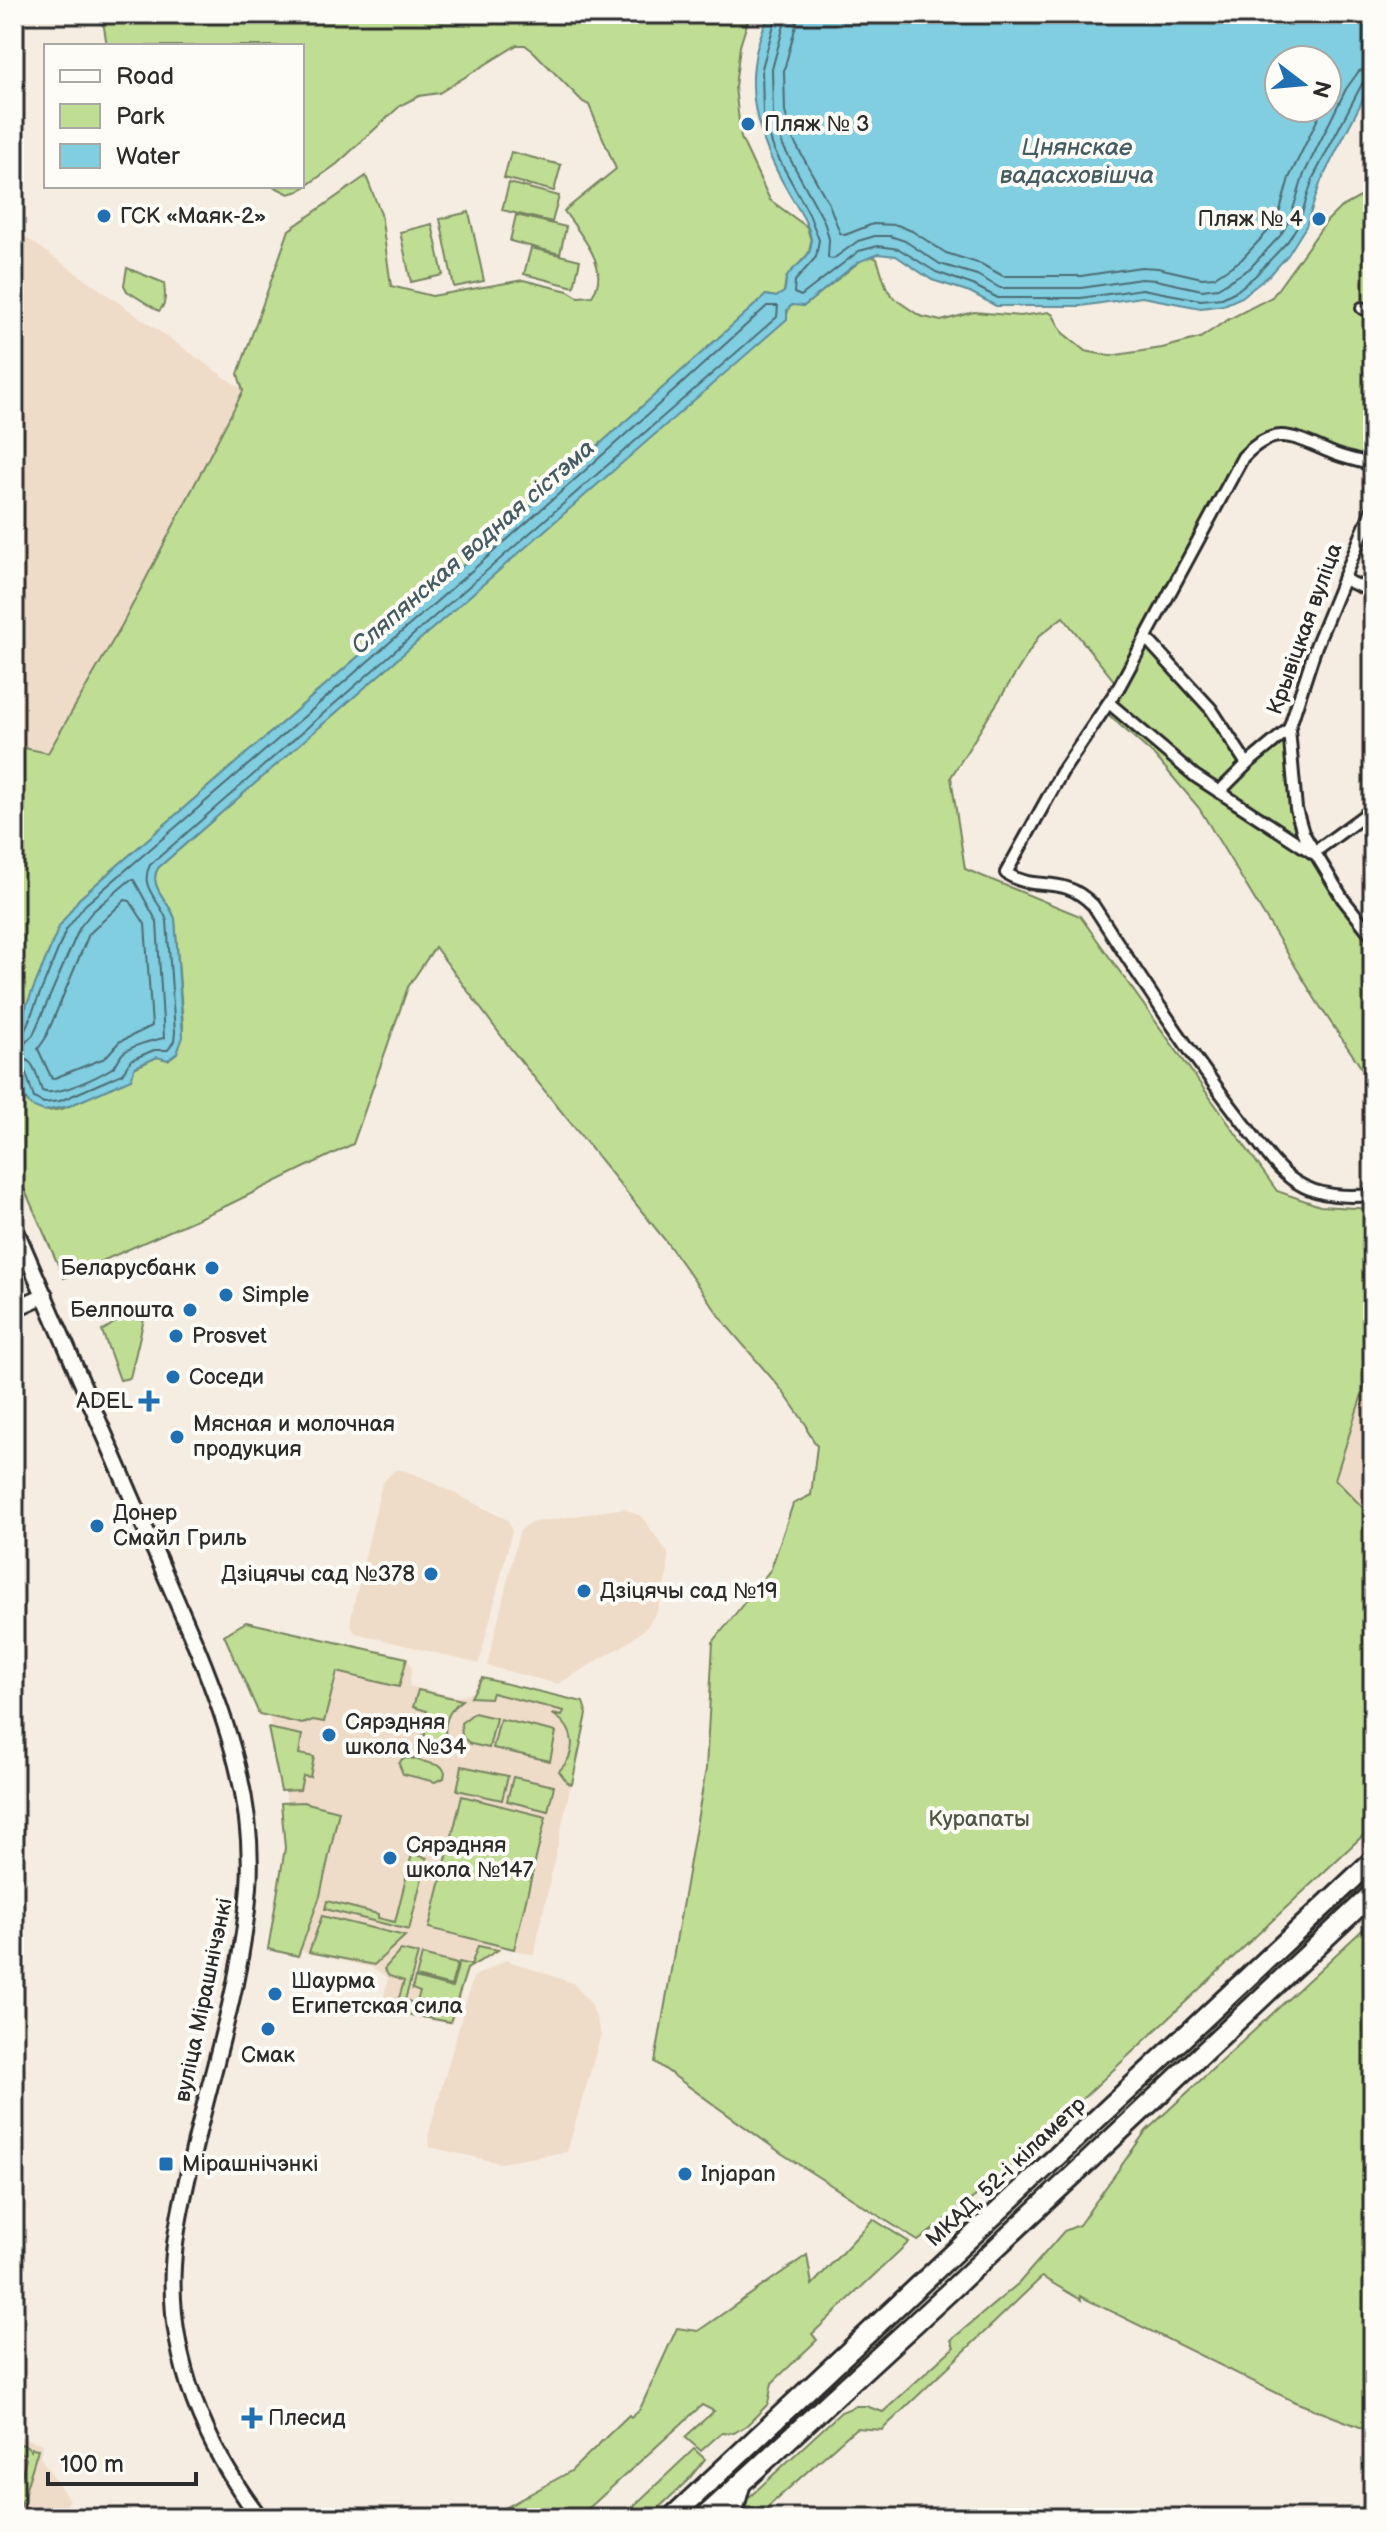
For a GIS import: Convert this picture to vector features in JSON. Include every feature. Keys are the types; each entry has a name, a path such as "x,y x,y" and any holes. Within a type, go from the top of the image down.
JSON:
{"highway":[{"name":"МКАД, 52-і кіламетр","path":"671,2518 1373,1860"},
{"path":"703,2518 978,2265 1373,1893"},
{"path":"731,2518 740,2483"}],"main road":[{"name":"вуліца Мірашнічэнкі","path":"14,1226 203,1662 220,1705 240,1777 250,1850 246,1920 230,2002 181,2206 173,2267 174,2297 187,2385 218,2457 260,2518"},
{"path":"14,1309 45,1295"}],"street":[{"path":"1373,465 1291,436 1272,437 1255,445 1243,457 1109,703 1062,772 1006,873 1029,882 1069,887 1093,905 1215,1086 1285,1174 1303,1186 1324,1193 1373,1195"},
{"name":"Крывіцкая вуліца","path":"1373,507 1301,688 1289,729 1296,809 1303,833 1343,899 1373,937"},
{"path":"1343,579 1373,592"},
{"path":"1146,638 1211,709 1247,764"},
{"path":"1109,703 1188,771 1313,853 1373,809"},
{"path":"1219,792 1289,729"}],"shaded area":[{"path":"14,229 243,390 122,625 48,753 14,746"},
{"path":"1373,1360 1373,1518 1335,1480"},
{"name":"Дзіцячы сад №378","path":"395,1470 422,1477 508,1520 512,1531 479,1664 355,1633 351,1626 382,1483"},
{"name":"Дзіцячы сад №19","path":"624,1508 642,1517 668,1553 668,1571 657,1611 647,1627 629,1642 558,1684 487,1666 519,1532 529,1523"},
{"path":"246,1625 409,1662 412,1667 409,1686 458,1697 472,1692 479,1679 577,1702 586,1714 534,1955 501,1947 499,1952 468,1970 452,2024 381,2009 388,1978 373,1968 284,1947 289,1834 286,1796 270,1721 231,1632"},
{"path":"506,1960 573,1983 592,2005 601,2035 567,2152 500,2163 429,2147 428,2136 473,1977"},
{"path":"14,2435 43,2444 40,2457 69,2500 63,2518 14,2518"}],"green space":[{"path":"96,14 750,14 740,46 735,87 741,138 770,200 807,227 811,241 809,253 786,278 784,292 776,297 766,295 520,516 79,899 59,927 14,1036 14,746 48,753 122,625 243,391 238,374 289,230 366,176 381,214 391,286 432,296 523,280 568,291 578,297 592,296 597,285 596,263 564,211 616,169 589,105 533,51 525,45 517,45 439,93 419,96 401,105 337,164 304,187 304,44 107,44 104,27"},
{"path":"511,152 561,165 554,191 504,178"},
{"path":"509,183 559,196 552,222 502,210"},
{"path":"277,188 303,188 299,191 289,194"},
{"name":"Курапаты","path":"1373,190 1373,465 1291,436 1255,445 1146,638 1211,709 1246,763 1289,729 1299,821 1373,937 1373,1085 1317,1002 1199,808 1156,757 1103,710 1119,687 1063,617 1039,636 951,777 965,869 1080,916 1277,1191 1320,1206 1373,1209 1373,1360 1335,1479 1373,1518 1373,1826 995,2181 918,2241 781,2153 655,2062 706,1769 713,1642 771,1569 793,1504 811,1495 817,1446 781,1389 727,1326 665,1240 511,1049 435,947 408,987 353,1144 228,1205 64,1278 14,1166 14,1061 26,1100 48,1111 62,1109 130,1079 134,1068 157,1057 168,1060 180,1044 183,1025 175,919 157,888 155,875 158,868 786,319 789,307 795,304 804,306 864,258 870,255 877,259 887,289 895,299 920,316 941,321 974,312 1020,316 1049,312 1063,333 1085,351 1110,356 1200,338 1272,297 1326,222 1340,208"},
{"path":"469,212 484,281 454,287 440,219"},
{"path":"516,215 566,227 560,254 510,241"},
{"path":"432,224 443,275 411,282 400,232"},
{"path":"531,248 580,260 574,287 524,274"},
{"path":"127,268 164,283 164,302 159,311 127,291 124,285"},
{"path":"128,1314 144,1319 130,1378 120,1380 102,1331"},
{"path":"246,1622 407,1658 399,1687 337,1672 324,1722 313,1720 302,1724 259,1714 224,1635"},
{"path":"482,1678 583,1702 587,1714 572,1784 559,1771 570,1756 570,1733 552,1714 562,1716 564,1711 492,1693 490,1698 471,1697"},
{"path":"418,1690 462,1700 447,1719 447,1743 421,1736 425,1735 425,1726 429,1722 425,1719 427,1711 413,1707"},
{"path":"474,1713 496,1718 489,1748 471,1744 462,1737 461,1723"},
{"path":"500,1719 556,1732 550,1761 493,1748"},
{"path":"268,1728 302,1735 299,1754 314,1757 310,1777 303,1776 300,1790 281,1791"},
{"path":"402,1759 441,1766 445,1772 444,1778 435,1782 403,1774 399,1764"},
{"path":"462,1766 508,1776 502,1800 457,1790"},
{"path":"513,1777 554,1786 548,1811 507,1801"},
{"path":"462,1796 546,1817 514,1949 429,1928"},
{"path":"303,1802 339,1811 320,1896 298,1956 268,1949 285,1848 281,1803"},
{"path":"412,1854 427,1858 409,1930 325,1909 327,1901 378,1914 378,1918 395,1922"},
{"path":"322,1916 405,1936 374,1965 309,1952"},
{"path":"1373,1920 1373,2432 1295,2402 1080,2296 1081,2300 1042,2277 882,2430 856,2428 771,2504 762,2518 737,2518 745,2501 841,2412 866,2406 883,2412 954,2347 951,2340 1019,2283 1064,2231 1079,2225 1146,2131"},
{"path":"478,1946 498,1950 467,1969 450,2022 395,2012 404,1981 389,1976 384,1969 401,1950 418,1954 405,2000 416,2004 420,1992 412,1989 415,1978 452,1988 459,1962 471,1965"},
{"path":"422,1955 457,1964 451,1986 416,1977"},
{"path":"873,2219 909,2242 812,2334 817,2340 772,2383 768,2404 747,2425 734,2433 722,2432 701,2451 685,2437 714,2411 702,2405 578,2518 487,2518 571,2471 629,2415 631,2417 640,2409 677,2328 698,2331 807,2255 812,2285"},
{"path":"14,2442 27,2446 31,2451 32,2448 38,2449 17,2518 14,2518 14,2501 26,2459 23,2454 14,2451"},
{"path":"694,2449 705,2459 648,2518 621,2518"}],"water":[{"name":"Цнянскае вадасховішча","path":"770,14 1373,14 1373,80 1321,181 1306,226 1288,255 1271,274 1242,297 1224,305 1201,308 1142,297 1081,306 996,306 970,292 932,280 896,256 878,254 858,262 804,306 792,305 787,310 787,319 158,868 155,875 157,888 175,919 183,1037 177,1053 168,1060 157,1057 135,1067 131,1079 69,1106 44,1111 31,1106 26,1100 14,1061 16,1031 59,927 79,899 520,516 766,295 776,297 784,292 788,275 809,252 811,240 804,219 778,173 760,129 755,107 754,61"}],"place":[{"name":"Пляж № 3","path":"748,124"},
{"name":"ГСК «Маяк-2»","path":"104,216"},
{"name":"Пляж № 4","path":"1319,219"},
{"name":"Беларусбанк","path":"212,1268"},
{"name":"Simple","path":"226,1295"},
{"name":"Белпошта","path":"190,1310"},
{"name":"Prosvet","path":"176,1336"},
{"name":"Соседи","path":"173,1377"},
{"name":"ADEL","path":"149,1401"},
{"name":"Мясная и молочная продукция","path":"177,1437"},
{"name":"Донер Смайл Гриль","path":"97,1526"},
{"name":"Дзіцячы сад №378","path":"431,1574"},
{"name":"Дзіцячы сад №19","path":"584,1591"},
{"name":"Сярэдняя школа №34","path":"329,1735"},
{"name":"Сярэдняя школа №147","path":"390,1858"},
{"name":"Шаурма Египетская сила","path":"275,1994"},
{"name":"Смак","path":"268,2029"},
{"name":"Мірашнічэнкі","path":"166,2164"},
{"name":"Injapan","path":"685,2174"},
{"name":"Плесид","path":"252,2418"}],"water label":[{"name":"Сляпянская водная сістэма","path":"473,547"}]}
